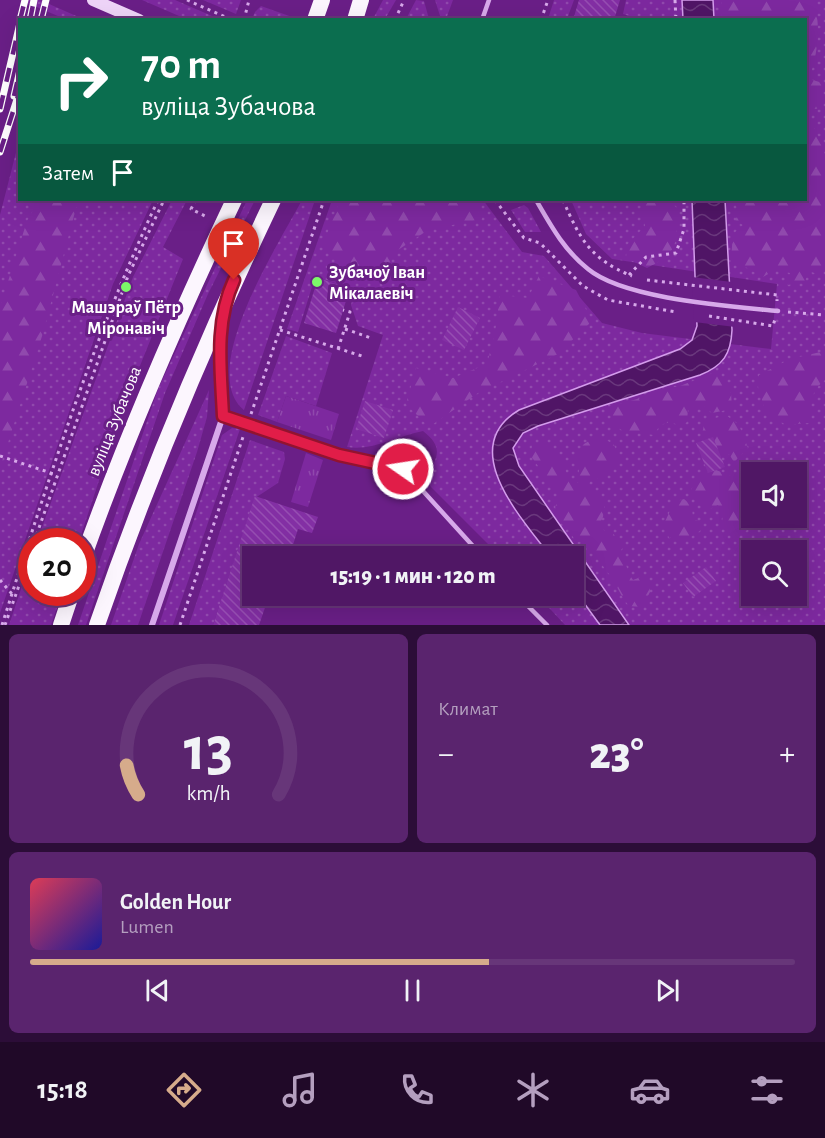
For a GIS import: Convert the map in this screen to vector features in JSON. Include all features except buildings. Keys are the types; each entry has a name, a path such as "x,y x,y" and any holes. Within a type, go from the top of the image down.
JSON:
{"highway":[{"path":"316,18 322,0"},
{"path":"356,18 361,0"},
{"name":"вуліца Зубачова","path":"94,528 118,461 167,342 234,201"},
{"path":"97,625 160,455 225,300 273,201"},
{"path":"61,625 67,606"}],"main road":[{"path":"93,0 134,18"}],"street":[{"path":"152,625 223,416 219,368 225,300"}],"lane":[{"path":"483,18 489,0"},
{"path":"537,201 560,242 589,270 615,284 641,293 778,311"},
{"path":"223,416 339,455 403,469 473,546"},
{"path":"528,606 547,625"}],"path":[{"path":"187,0 228,18"},
{"path":"244,18 249,0"},
{"path":"396,18 404,0"},
{"path":"542,18 548,0"},
{"path":"675,0 676,18"},
{"path":"14,596 51,473 123,274 158,201"},
{"path":"39,528 128,276 164,201"},
{"path":"191,209 195,201"},
{"path":"180,625 324,201"},
{"path":"496,201 524,238 540,243 583,286 608,300 639,306"},
{"path":"563,201 579,238 602,261 636,278"},
{"path":"629,275 646,257 676,253 684,229 684,201"},
{"path":"642,280 777,295"},
{"path":"338,349 350,312 343,310"},
{"path":"778,311 825,315"},
{"path":"345,329 371,338"},
{"path":"280,330 365,357"},
{"path":"0,456 57,475"},
{"path":"0,580 14,596"},
{"path":"4,625 18,586"}],"green space":[{"path":"20,0 40,0 81,18 63,18"},
{"path":"142,0 175,0 217,18 184,18"},
{"path":"203,0 241,0 236,14"},
{"path":"383,0 396,0 386,18 374,18"},
{"path":"416,0 424,1 429,18 407,18"},
{"path":"435,0 453,0 446,18 441,18"},
{"path":"554,0 574,0 567,18 548,18"},
{"path":"626,0 825,0 825,625 565,625 547,606 584,606 584,546 490,546 425,481 435,460 437,449 435,443 423,431 376,445 347,447 383,335 358,326 351,305 355,289 315,277 298,332 287,329 332,201 484,201 522,252 544,256 602,323 642,333 771,349 777,284 612,259 586,234 571,201 807,201 807,18 636,18 623,14"},
{"path":"722,0 814,0 818,40 809,79 823,83 822,108 807,110 807,18 721,18"},
{"path":"261,6 295,18 252,18"},
{"path":"807,110 825,154 825,270 817,274 809,271 805,281 788,285 790,273 775,270 763,277 731,259 733,234 743,225 735,220 739,214 734,201 807,201"},
{"path":"18,145 18,201 153,201 113,284 29,528 18,528 18,561 0,613 0,215"},
{"path":"38,201 81,201 76,208 43,333 0,468 0,307 27,221"},
{"path":"171,201 186,201 163,247 183,259 123,408 83,528 42,528 133,277"},
{"path":"247,201 254,201 208,294 165,393 96,596 96,572 158,389"},
{"path":"301,201 315,201 244,410 232,392 230,367 235,337 261,275"},
{"path":"340,201 473,201 482,219 428,230 392,254 384,282 344,270 324,242"},
{"path":"641,201 669,201 678,209 674,246 666,257 647,268 626,258 627,245 645,226"},
{"path":"524,205 541,232 525,232 511,210"},
{"path":"539,276 576,290 592,321 558,354 478,393 429,427 406,404 416,368 453,378 487,364 495,333 500,295 528,298"},
{"path":"286,336 332,353 316,406 286,396 277,422 258,415"},
{"path":"825,351 825,380 820,384 812,399 809,423 786,425 766,413 758,387 759,375 790,359"},
{"path":"718,371 731,393 732,409 712,413 701,404 688,409 687,422 681,426 670,422 660,425 654,435 623,431 611,423 613,406 644,397 657,390 680,386"},
{"path":"209,390 207,417 197,452 138,625 111,625 139,544"},
{"path":"286,396 339,414 331,440 277,422"},
{"path":"726,415 739,425 748,448 734,462 729,454 718,457 701,438 705,421"},
{"path":"232,428 240,429 173,625 159,625 222,435"},
{"path":"599,435 614,445 621,460 609,474 591,480 588,485 594,495 597,491 605,500 603,517 599,525 606,532 610,529 623,547 620,552 630,576 633,580 641,577 649,581 650,592 642,607 629,606 586,541 576,542 555,507 561,497 540,477 538,466 531,456 532,445 544,444 559,454 570,482 578,483 579,468 575,455 584,444"},
{"path":"250,440 284,452 285,459 278,483 255,498 213,625 189,625"},
{"path":"306,453 323,460 308,507 291,502"},
{"path":"716,470 734,477 739,485 741,484 741,505 737,505 741,513 741,528 751,528 732,538 722,522 723,514 718,505 708,510 689,495 697,477"},
{"path":"684,499 692,506 693,520 699,521 700,531 682,542 675,536 669,538 664,524 674,502"},
{"path":"18,598 18,606 58,606 51,625 9,625"},
{"path":"84,606 92,606 86,625 78,625"}],"water":[{"path":"682,0 713,0 714,18 683,18"},
{"path":"692,201 725,201 732,330 728,352 715,368 700,375 538,426 523,433 513,448 519,466 574,546 542,546 511,503 500,483 493,463 493,443 501,426 519,410 680,349 692,340 697,326"},
{"path":"584,560 629,625 600,625 584,603"}],"pier":[{"path":"692,277 732,282 735,327 694,322"}],"railway":[{"path":"20,18 25,0"},
{"path":"30,18 34,0"},
{"path":"42,18 46,0"},
{"path":"0,109 18,32"},
{"path":"14,96 18,79"},
{"path":"0,152 18,96"}],"place":[{"name":"Зубачоў Іван Мікалаевіч","path":"317,282"},
{"name":"Машэраў Пётр Міронавіч","path":"126,287"}],"route":[{"path":"234,280 225,300 219,368 223,416 339,455 403,469"}]}
